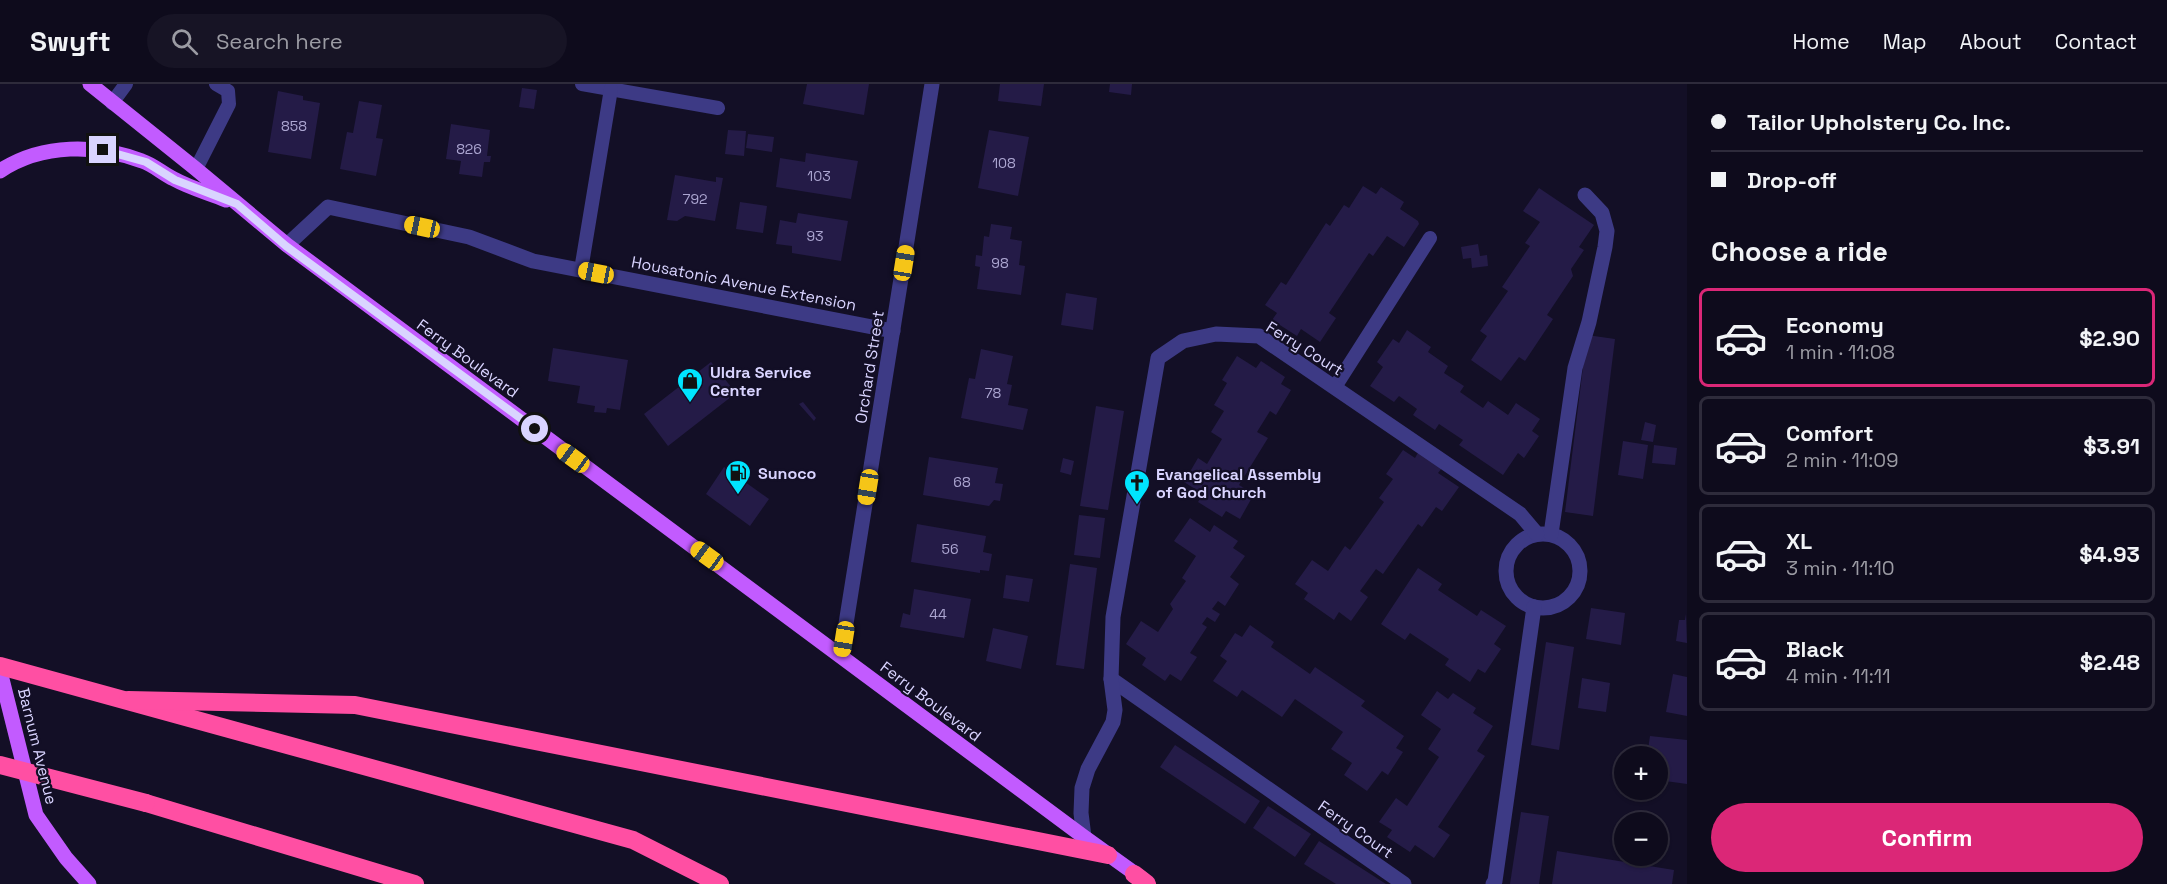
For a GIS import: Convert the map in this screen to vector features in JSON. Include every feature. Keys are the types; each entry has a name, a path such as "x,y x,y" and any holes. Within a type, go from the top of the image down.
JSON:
{"highway":[{"path":"0,666 633,840 720,884"},
{"path":"128,700 355,705 1108,855"},
{"path":"0,765 146,803 415,884"}],"main road":[{"name":"Ferry Boulevard","path":"90,84 196,169 286,246 841,655 1141,881 1152,884"},
{"path":"0,171 17,161 50,152 66,149 103,150 146,162 175,180 237,204"},
{"name":"Barnum Avenue","path":"0,671 36,815 66,858 89,884"}],"street":[{"name":"Orchard Street","path":"841,655 932,84"},
{"path":"1493,884 1496,881 1534,607 1513,594 1507,582 1506,570 1508,557 1515,546 1525,538 1544,534 1575,368 1589,322 1607,231 1602,213 1586,195"},
{"name":"Housatonic Avenue Extension","path":"286,246 328,207 469,237 533,261 894,331"},
{"name":"Ferry Court","path":"1084,837 1081,813 1082,788 1088,769 1113,722 1115,710 1111,680 1113,617 1158,358 1183,341 1216,334 1259,336 1520,514 1544,534 1562,539 1571,546 1577,556 1580,568 1575,590 1557,606 1534,607"},
{"name":"Ferry Court","path":"1111,680 1404,884"}],"lane":[{"path":"112,103 126,84"},
{"path":"196,169 230,104 228,91 216,84"},
{"path":"582,84 718,108"},
{"path":"581,270 611,89"},
{"path":"1335,387 1430,238"}],"building":[{"path":"807,84 869,84 864,115 803,104"},
{"path":"1000,84 1044,84 1041,106 998,101"},
{"path":"1110,84 1132,84 1131,95 1109,92"},
{"path":"522,88 537,90 534,109 519,107"},
{"path":"278,91 303,96 303,100 320,103 311,159 268,152"},
{"path":"359,101 382,105 376,138 383,139 376,176 340,169 347,132 353,133"},
{"path":"451,124 490,130 487,156 491,156 490,162 484,162 482,177 459,174 461,161 446,159"},
{"path":"728,130 746,131 744,156 725,154"},
{"path":"989,130 1029,137 1018,196 978,188"},
{"path":"748,134 774,137 772,152 746,148"},
{"path":"806,153 858,161 851,199 776,187 780,158 805,162"},
{"path":"675,175 716,182 716,177 723,178 715,221 685,216 677,221 667,220"},
{"path":"1363,186 1376,194 1381,187 1404,202 1400,209 1419,224 1404,247 1387,236 1373,256 1369,253 1329,313 1336,318 1320,342 1301,329 1297,336 1272,320 1277,313 1265,305 1281,282 1286,285 1326,223 1330,226 1344,205 1349,208"},
{"path":"1539,188 1594,225 1579,247 1584,250 1571,269 1573,276 1547,315 1553,319 1525,361 1519,357 1501,381 1471,360 1487,336 1480,331 1508,291 1502,287 1530,246 1525,243 1540,222 1523,211"},
{"path":"740,202 767,206 763,233 736,229"},
{"path":"798,213 848,221 841,261 792,253 792,246 776,244 780,220 796,223"},
{"path":"991,224 1012,227 1010,239 1022,241 1019,265 1025,266 1021,295 977,289 980,267 975,266 976,255 982,256 984,236 989,237"},
{"path":"1478,244 1480,256 1487,255 1488,266 1472,268 1471,258 1463,259 1461,247"},
{"path":"1066,293 1097,298 1093,330 1061,325"},
{"path":"1407,330 1431,347 1428,352 1448,366 1444,373 1464,386 1460,392 1483,408 1488,401 1508,415 1516,403 1540,419 1532,431 1539,436 1524,458 1518,453 1503,475 1459,445 1463,440 1439,424 1435,430 1413,415 1417,409 1399,396 1394,402 1370,386 1383,367 1377,362 1393,339 1399,343"},
{"path":"1587,335 1615,339 1593,516 1565,512"},
{"path":"553,348 628,360 620,410 607,408 606,413 594,412 595,406 577,403 580,386 548,381"},
{"path":"981,349 1013,356 1007,384 1012,385 1008,405 1028,409 1023,430 961,418 969,378 975,379"},
{"path":"1237,356 1256,368 1261,361 1285,377 1281,384 1291,390 1276,415 1270,411 1257,432 1268,438 1239,485 1254,494 1240,519 1226,511 1222,517 1198,502 1203,494 1184,482 1198,458 1207,464 1222,439 1211,432 1224,411 1214,405 1227,383 1222,380"},
{"name":"Uldra Service Center","path":"711,362 736,393 668,446 644,414"},
{"path":"803,402 816,418 814,421 799,404"},
{"path":"1096,406 1124,411 1108,510 1080,506"},
{"path":"1645,422 1656,425 1653,442 1641,440"},
{"path":"1623,441 1648,445 1643,479 1618,475"},
{"path":"1654,445 1677,448 1675,465 1652,463"},
{"path":"1403,450 1415,458 1419,451 1442,468 1438,473 1459,487 1442,511 1436,507 1422,527 1418,524 1383,574 1376,569 1360,591 1368,597 1351,621 1339,612 1334,620 1304,599 1308,593 1295,584 1312,560 1328,571 1345,546 1350,550 1384,502 1379,498 1393,479 1386,474"},
{"path":"929,457 998,468 995,483 1003,484 1000,501 994,500 989,506 923,495"},
{"path":"1063,458 1074,461 1071,475 1060,472"},
{"name":"Sunoco","path":"724,467 769,499 750,526 706,494"},
{"path":"1079,515 1105,518 1100,558 1074,555"},
{"path":"1190,518 1210,532 1214,525 1238,541 1233,548 1245,556 1230,577 1239,584 1225,606 1218,601 1212,609 1220,614 1215,622 1207,617 1202,624 1207,627 1190,653 1197,657 1181,681 1170,674 1165,681 1142,665 1146,658 1126,644 1141,621 1158,632 1173,609 1170,604 1186,581 1182,578 1196,556 1174,541"},
{"path":"917,524 986,536 983,552 992,554 989,571 980,570 980,573 911,562"},
{"path":"1070,564 1097,568 1084,669 1056,665"},
{"path":"1418,568 1442,584 1438,590 1477,616 1481,610 1506,626 1494,644 1501,649 1485,673 1478,669 1470,682 1445,665 1449,659 1410,633 1405,640 1381,624"},
{"path":"1006,575 1033,579 1029,602 1003,598"},
{"path":"914,589 971,599 964,638 900,627 903,613 910,615"},
{"path":"1591,608 1625,613 1621,645 1586,639"},
{"path":"1686,614 1687,643 1676,641 1679,620 1685,620"},
{"path":"1250,625 1274,642 1271,647 1310,674 1315,667 1365,701 1361,706 1404,736 1396,748 1403,752 1388,775 1382,771 1367,791 1344,775 1352,763 1331,749 1343,732 1295,699 1282,717 1242,690 1237,697 1213,681 1227,661 1220,656 1235,633 1242,637"},
{"path":"993,628 1028,636 1021,669 986,661"},
{"path":"1546,642 1574,647 1559,750 1531,745"},
{"path":"1673,674 1687,677 1687,716 1666,712"},
{"path":"1582,678 1610,683 1606,712 1578,708"},
{"path":"1437,691 1448,699 1453,693 1476,708 1473,713 1493,726 1477,751 1485,756 1438,827 1450,835 1434,858 1415,845 1410,852 1387,837 1392,830 1379,822 1396,798 1407,806 1439,757 1428,749 1441,729 1421,715"},
{"path":"1650,736 1687,740 1687,784 1668,781 1668,746 1648,746"},
{"path":"1175,745 1260,801 1245,824 1160,767"},
{"path":"1268,806 1311,834 1295,857 1253,828"},
{"path":"1521,812 1549,816 1539,884 1510,884"},
{"path":"1319,841 1386,884 1336,884 1304,864"},
{"path":"1557,851 1614,860 1614,866 1649,866 1674,870 1672,884 1552,884"}],"place":[{"name":"Uldra Service Center","path":"690,404"},
{"name":"Sunoco","path":"738,496"},
{"name":"Evangelical Assembly of God Church","path":"1137,506"}],"route":[{"path":"103,150 146,162 175,180 237,204 286,246 535,429"}]}
